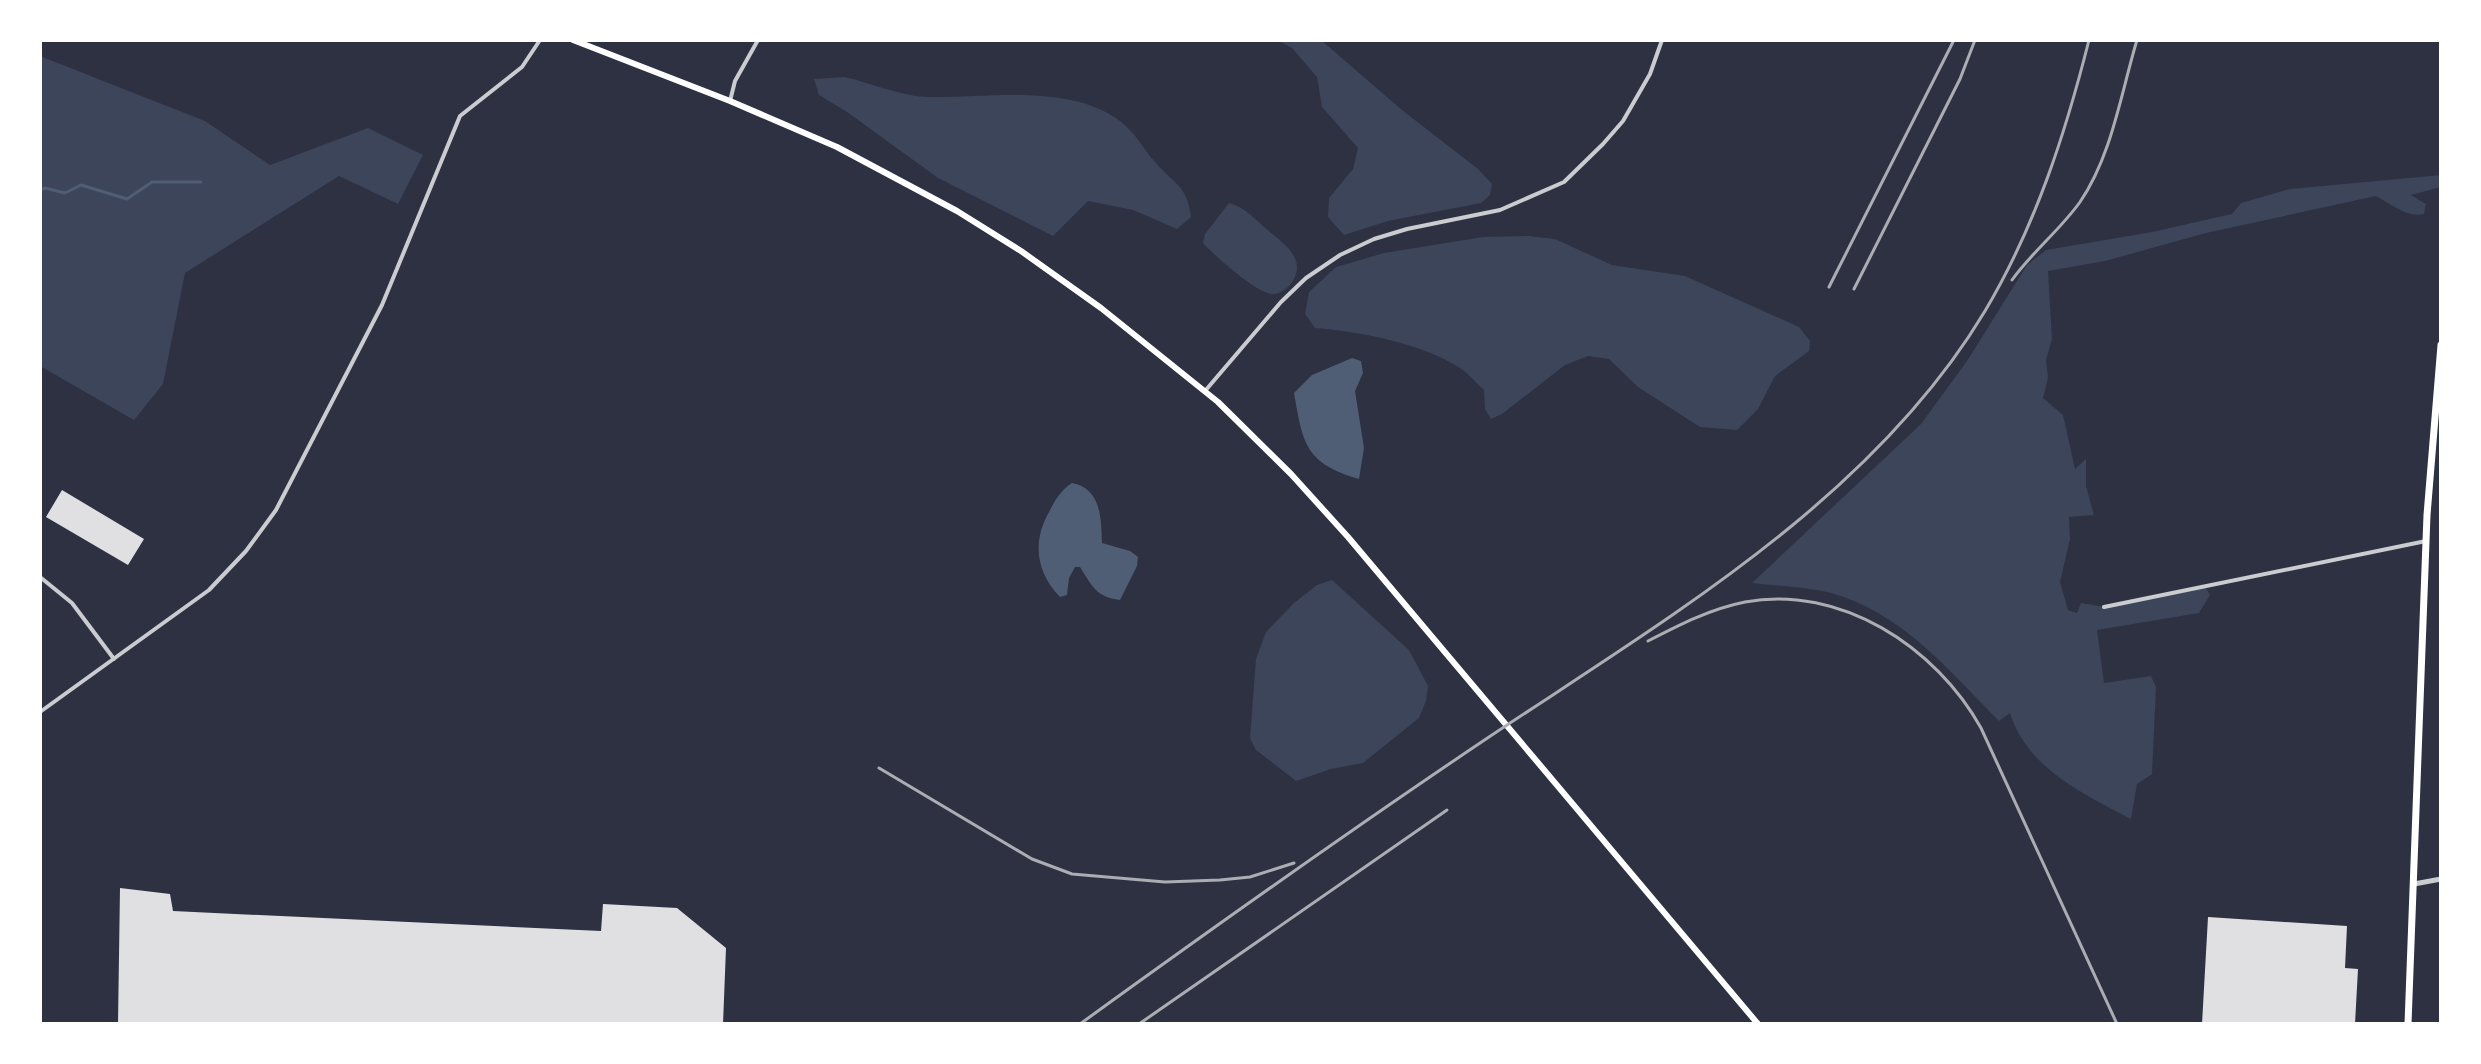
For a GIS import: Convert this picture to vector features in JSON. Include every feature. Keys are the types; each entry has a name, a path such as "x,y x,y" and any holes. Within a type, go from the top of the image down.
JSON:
{"main road":[{"path":"573,40 730,101 837,147 957,211 1021,251 1101,308 1205,391 1291,474 1348,537 1758,1024"},
{"path":"2408,1024 2426,541 2441,345"}],"street":[{"path":"40,712 209,590 259,534 276,510 382,305 460,116 522,67 540,40"},
{"path":"730,101 735,81 758,40"},
{"path":"1205,391 1281,302 1306,278 1340,255 1374,239 1407,229 1500,210 1564,182 1623,121 1650,74 1662,40"},
{"path":"2104,607 2426,541"},
{"path":"40,577 72,603 114,659"},
{"path":"2414,884 2441,879"}],"shaded area":[{"path":"1277,40 1321,40 1402,110 1478,169 1492,184 1490,195 1481,203 1388,221 1344,235 1328,217 1329,198 1353,169 1358,148 1322,107 1317,77 1292,48"},
{"path":"40,56 205,121 270,165 368,128 423,155 398,204 339,176 185,273 163,384 134,420 40,366"},
{"path":"845,77 919,96 1028,95 1077,101 1100,109 1126,126 1179,186 1187,198 1191,217 1177,229 1133,210 1088,201 1053,236 938,178 819,95 814,79"},
{"path":"2441,175 2441,187 2411,195 2426,204 2424,214 2405,212 2376,196 2206,233 2105,261 2048,271 2052,339 2046,360 2048,378 2043,398 2063,415 2075,469 2086,459 2086,486 2094,515 2069,517 2070,539 2060,582 2068,610 2077,613 2081,603 2104,607 2205,586 2210,595 2199,613 2097,630 2104,683 2151,676 2156,687 2152,774 2137,784 2131,819 2076,789 2043,764 2018,732 2010,713 1999,721 1943,664 1881,614 1831,593 1752,583 1921,424 1967,361 2027,265 2046,250 2152,232 2232,214 2241,203 2290,189"},
{"path":"1229,203 1248,213 1292,253 1297,268 1295,277 1284,290 1273,294 1257,288 1203,243 1205,234"},
{"path":"1483,237 1555,239 1612,265 1685,276 1799,327 1810,341 1809,351 1775,376 1758,409 1737,430 1700,427 1638,387 1609,359 1588,356 1565,365 1502,414 1491,419 1485,409 1484,390 1460,368 1409,345 1352,332 1315,328 1305,314 1309,292 1336,267 1384,253"},
{"path":"1352,358 1361,361 1363,373 1355,391 1364,448 1359,479 1327,466 1310,449 1300,426 1294,393 1312,375"},
{"path":"1072,483 1089,492 1098,506 1102,543 1130,551 1138,557 1137,566 1120,600 1100,593 1080,567 1075,567 1069,578 1067,595 1060,597 1041,567 1039,545 1044,523 1059,496"},
{"path":"1332,580 1409,650 1428,686 1426,701 1419,718 1363,763 1331,769 1296,781 1256,750 1250,738 1256,659 1266,632 1294,603 1317,585"}],"building":[{"path":"62,490 144,539 128,565 46,517"},
{"path":"120,888 170,894 173,911 601,931 603,904 677,908 726,948 723,1024 118,1024"},
{"path":"2208,917 2347,926 2345,968 2358,969 2355,1024 2202,1024"}],"waterway":[{"path":"40,190 45,188 65,193 81,185 127,199 152,182 201,182"}],"railway":[{"path":"1829,287 1954,40"},
{"path":"1854,289 1960,79 1975,40"},
{"path":"1080,1024 1384,809 1692,601 1760,551 1824,498 1884,441 1938,379 2003,279 2047,180 2089,40"},
{"path":"2012,280 2072,212 2091,184 2108,144 2137,40"},
{"path":"1648,641 1719,609 1745,602 1781,599 1816,603 1850,613 1882,628 1912,648 1962,699 1981,728 2117,1024"},
{"path":"879,768 1032,859 1072,874 1165,882 1220,880 1250,877 1294,863"},
{"path":"1139,1024 1447,810"}]}
